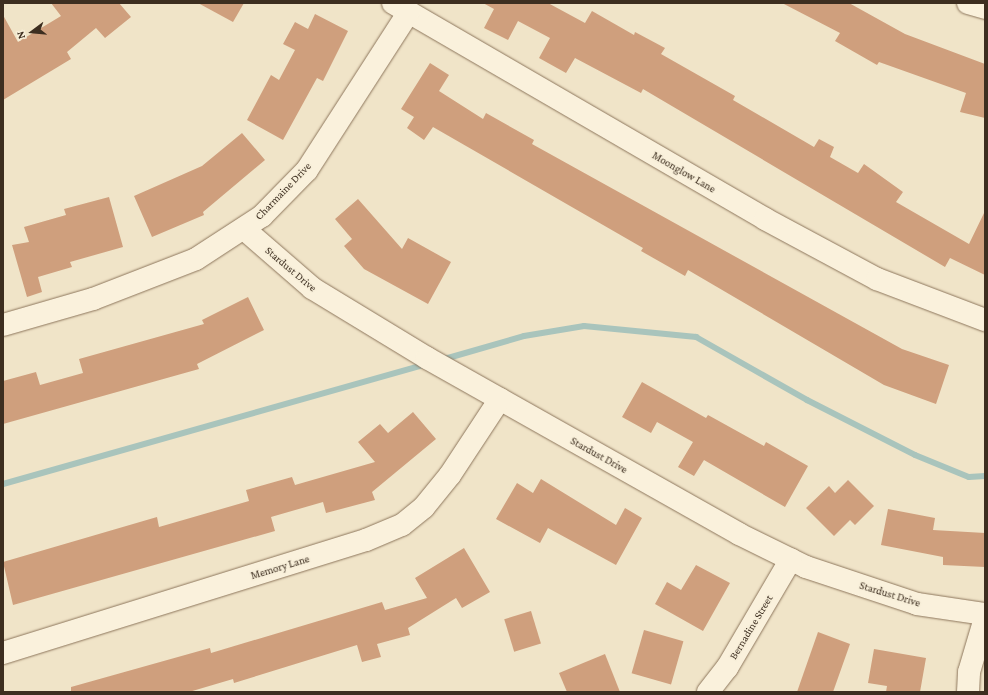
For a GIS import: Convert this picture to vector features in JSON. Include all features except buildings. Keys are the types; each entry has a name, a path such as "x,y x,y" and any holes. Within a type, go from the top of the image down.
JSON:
{"street":[{"path":"968,3 985,8"},
{"name":"Charmaine Drive","path":"3,326 93,299 196,259 244,229 306,170 401,8"},
{"name":"Moonglow Lane","path":"401,8 765,219 877,279 985,320"},
{"name":"Stardust Drive","path":"244,229 312,288 389,335 500,399 791,559 917,604 985,614"},
{"name":"Memory Lane","path":"3,653 366,540 402,525 424,506 450,475 500,399"},
{"name":"Bernadine Street","path":"708,692 727,668 791,559"},
{"path":"968,692 969,672 985,618"}],"waterway":[{"path":"441,360 524,336 584,326 696,337 807,400 915,455 969,477 985,476"},
{"path":"3,484 427,364"}]}
